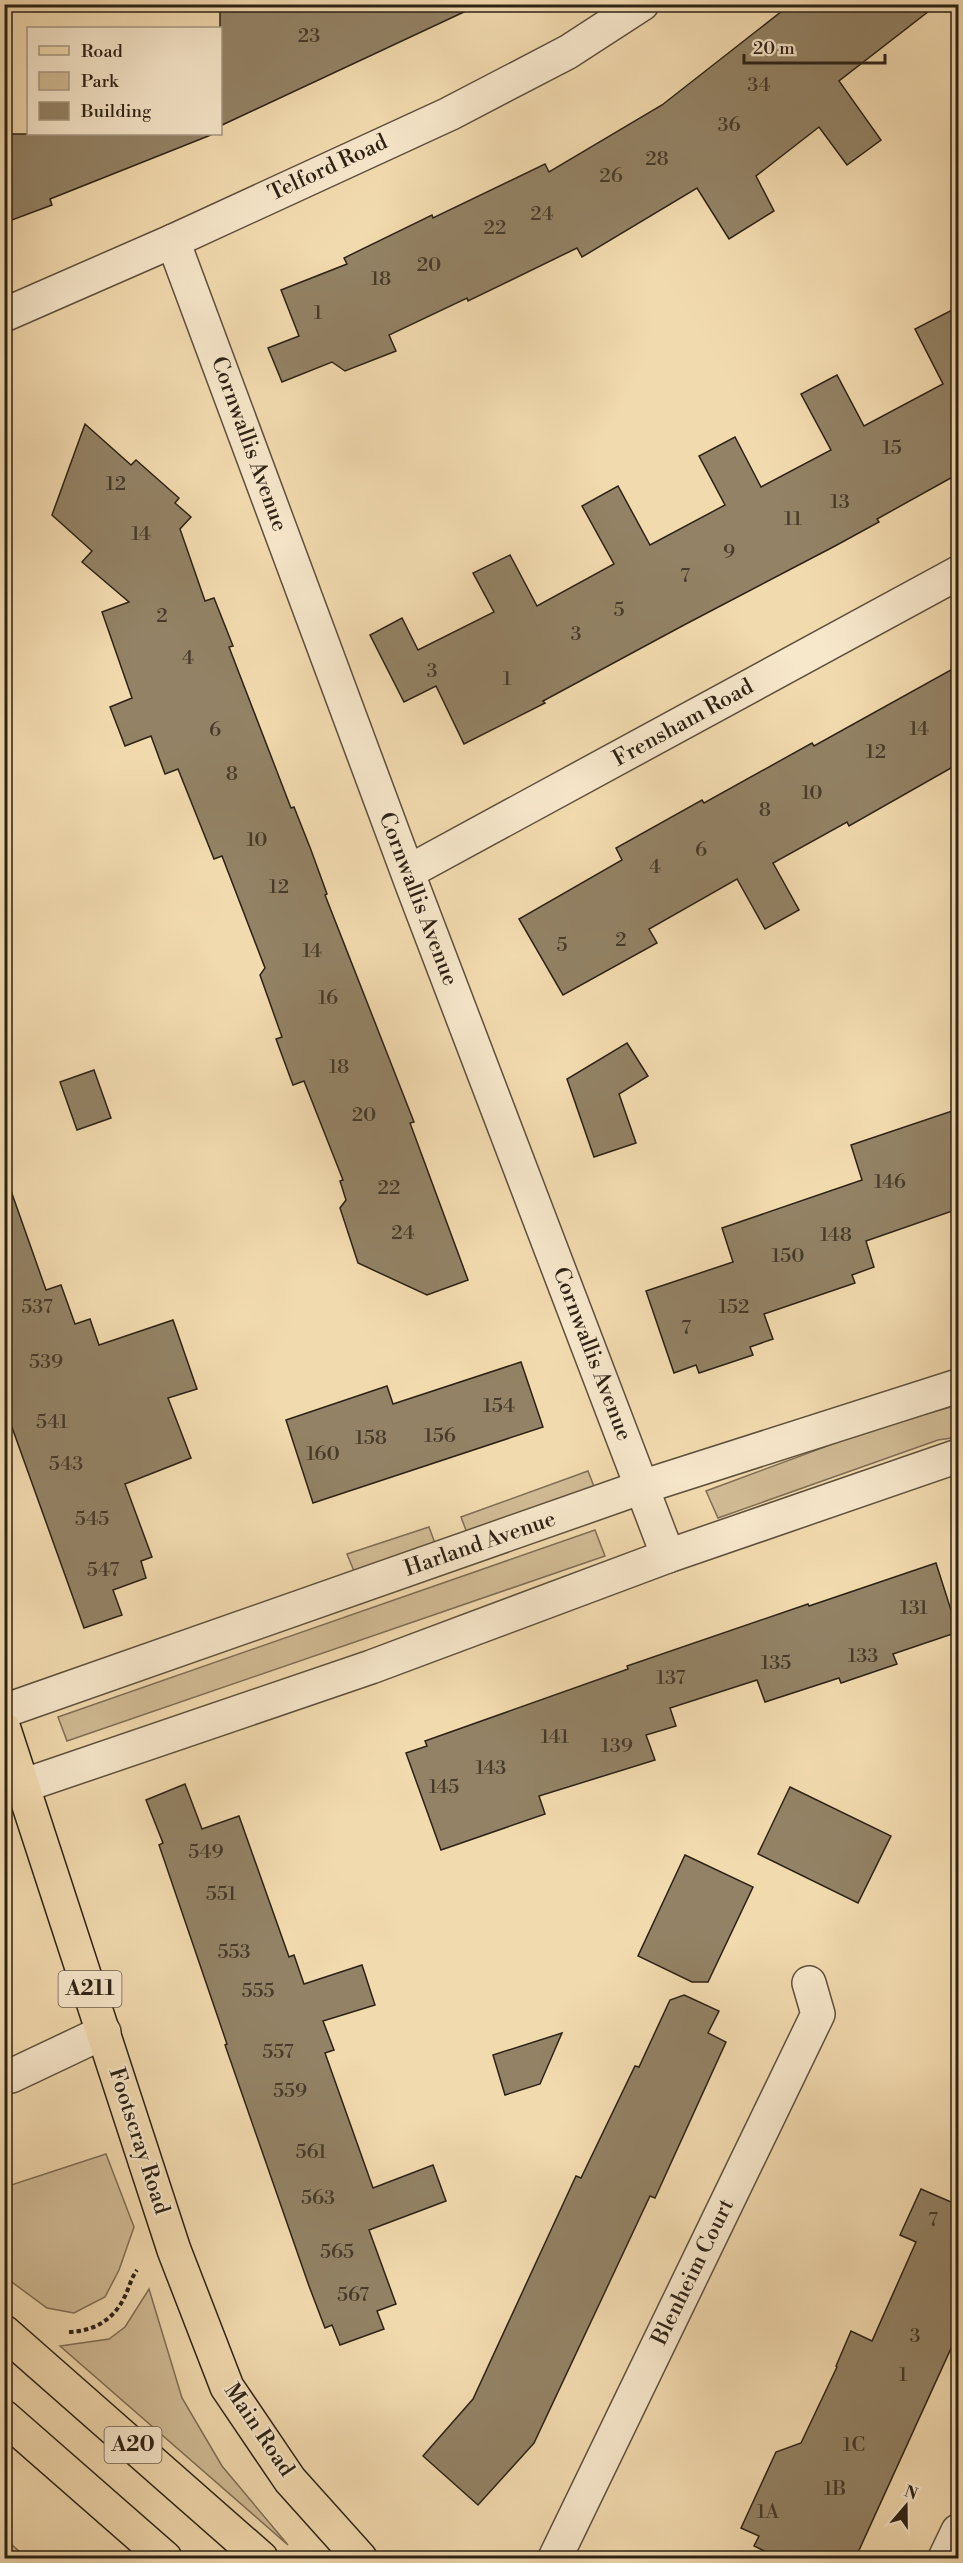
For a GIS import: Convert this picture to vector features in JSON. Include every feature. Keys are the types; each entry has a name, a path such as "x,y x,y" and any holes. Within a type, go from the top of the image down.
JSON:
{"main road":[{"name":"Footscray Road","path":"4,1729 174,2250"},
{"name":"Main Road","path":"174,2250 227,2387 290,2480 360,2559"},
{"name":"A20","path":"4,2332 261,2559"},
{"name":"A20","path":"4,2417 165,2559"}],"street":[{"name":"Telford Road","path":"4,315 173,241 449,114 568,52 642,4"},
{"name":"Cornwallis Avenue","path":"173,241 408,872 668,1556"},
{"name":"Frensham Road","path":"408,872 958,573"},
{"name":"Harland Avenue","path":"4,1711 642,1487 958,1386"},
{"path":"22,1786 371,1667 668,1556 958,1456"},
{"name":"Blenheim Court","path":"555,2559 818,2014 809,1983"},
{"path":"11,2076 104,2032"},
{"path":"945,2559 958,2532"}],"path":[{"path":"63,2332 84,2331 106,2323 124,2298 134,2274 143,2263 174,2250"}],"green space":[{"path":"958,1405 958,1437 938,1440 718,1518 706,1491 873,1429"},
{"path":"588,1471 595,1489 467,1533 461,1517"},
{"path":"429,1527 436,1546 356,1576 347,1554"},
{"path":"595,1530 605,1556 67,1741 58,1717"},
{"path":"106,2154 134,2227 119,2270 105,2297 74,2313 47,2308 5,2277 5,2187"},
{"path":"149,2289 182,2398 222,2466 288,2545 60,2346 109,2339 125,2327"},
{"path":"5,2539 27,2558 5,2558"}],"building":[{"path":"220,4 481,4 222,125 222,27 220,27"},
{"path":"791,4 938,4 839,81 881,140 847,165 819,127 756,176 774,211 729,239 697,188 582,257 577,248 468,301 467,298 389,335 396,351 345,371 332,362 282,382 268,348 299,336 281,290 347,264 344,258 545,164 549,172 662,105"},
{"path":"4,134 211,135 50,199 52,205 4,223"},
{"path":"958,307 958,474 877,519 879,522 543,701 545,703 464,744 436,686 404,702 370,635 402,618 418,650 494,612 473,573 510,555 537,606 614,564 582,506 618,486 650,545 725,505 699,456 735,437 761,487 831,450 801,394 837,375 864,426 943,384 915,329"},
{"path":"85,424 131,465 136,460 179,498 175,503 191,517 180,529 205,601 214,598 233,646 229,647 291,808 294,807 311,850 327,894 325,895 414,1122 410,1123 468,1280 427,1295 358,1263 340,1208 346,1200 340,1181 343,1180 304,1081 293,1085 276,1039 282,1037 260,975 265,968 222,856 214,859 178,769 165,774 151,736 125,746 110,707 132,698 102,612 129,602 82,562 92,551 52,515"},
{"path":"958,666 958,764 849,826 847,822 773,863 799,910 765,929 737,879 649,929 657,943 563,995 519,919 622,860 616,848 702,800 704,803 812,743 814,746"},
{"path":"627,1043 648,1076 619,1094 636,1143 594,1157 567,1079"},
{"path":"94,1070 111,1118 77,1130 60,1082"},
{"path":"958,1109 958,1209 866,1241 874,1267 852,1275 855,1283 764,1314 773,1339 750,1347 753,1355 699,1373 696,1365 674,1373 646,1291 733,1262 722,1228 862,1180 851,1145"},
{"path":"10,1188 46,1290 61,1285 75,1324 90,1319 99,1345 173,1320 197,1389 168,1398 191,1458 125,1484 152,1557 141,1561 146,1578 113,1590 122,1615 84,1628 4,1405 4,1189"},
{"path":"521,1362 543,1427 313,1503 286,1420 387,1386 393,1404"},
{"path":"936,1563 958,1632 893,1654 897,1664 841,1683 839,1678 765,1702 757,1680 670,1708 676,1726 646,1735 655,1760 539,1796 545,1814 441,1850 406,1753 427,1746 425,1741 628,1669 627,1666"},
{"path":"185,1784 202,1829 239,1816 289,1957 294,1955 304,1984 362,1965 375,2005 323,2021 334,2050 325,2053 373,2188 433,2165 446,2201 369,2230 396,2304 377,2311 384,2329 340,2345 332,2325 325,2328 309,2286 225,2045 227,2044 159,1845 163,1843 146,1800"},
{"path":"790,1787 891,1836 858,1903 758,1854"},
{"path":"685,1855 753,1887 708,1982 692,1982 638,1956"},
{"path":"684,1995 719,2011 708,2033 726,2042 655,2198 650,2196 534,2443 478,2505 423,2456 473,2399 576,2176 581,2178 635,2066 639,2067 670,2000"},
{"path":"562,2033 540,2084 505,2095 493,2055"},
{"path":"921,2189 958,2205 958,2333 855,2559 781,2559 754,2546 759,2536 741,2528 776,2452 801,2443 837,2367 851,2331 872,2341 916,2242 900,2235"}]}
